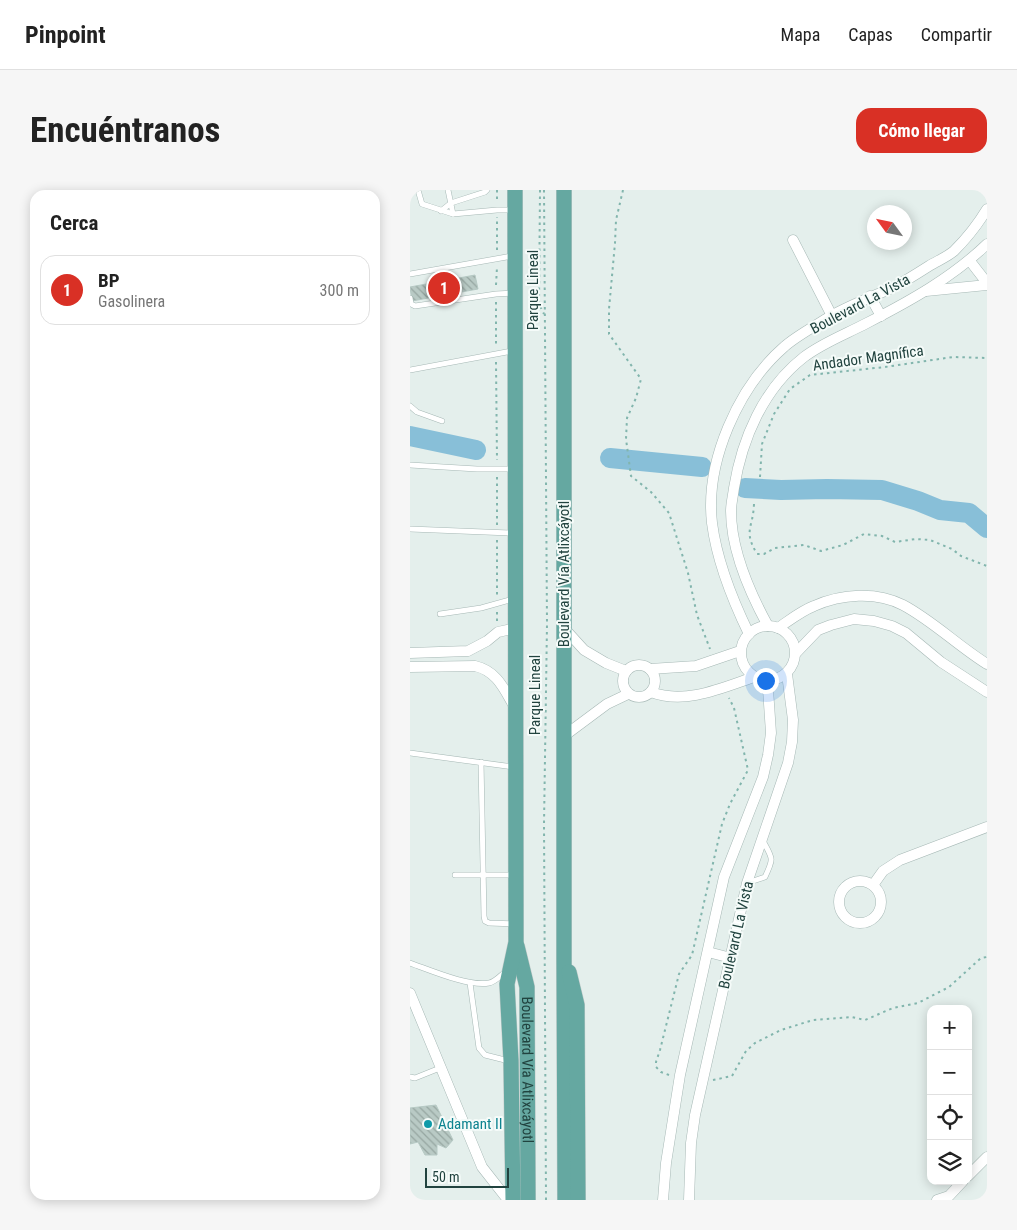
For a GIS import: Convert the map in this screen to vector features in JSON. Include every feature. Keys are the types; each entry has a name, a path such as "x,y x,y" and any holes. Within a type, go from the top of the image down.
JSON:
{"main road":[{"name":"Boulevard Vía Atlixcáyotl","path":"513,1200 511,1062 507,984 516,942 515,190"},
{"name":"Boulevard Vía Atlixcáyotl","path":"564,190 565,1200"},
{"name":"Boulevard Vía Atlixcáyotl","path":"516,942 527,987 528,1200"},
{"name":"Boulevard Vía Atlixcáyotl","path":"564,959 572,980 577,1006 578,1200"}],"street":[{"name":"Boulevard La Vista","path":"749,634 732,600 712,522 716,464 724,437 744,396 765,367 784,346 832,316 870,296 896,286 953,252 976,227 987,209"},
{"path":"793,240 832,316"},
{"name":"Boulevard La Vista","path":"773,627 758,606 736,551 731,511 738,465 748,434 763,404 780,380 804,357 925,291 970,260 987,244"},
{"path":"925,291 987,284 970,260"},
{"path":"870,296 881,316"},
{"path":"773,627 787,634 794,642 796,653 793,664 787,674 777,680 765,681 754,678 746,671 742,661 740,651 743,642 749,634 757,628 773,627 834,598 869,595 903,605 931,623 966,652 987,664"},
{"path":"796,653 818,630 854,619 874,621 892,626 906,633 942,662 987,692"},
{"path":"410,653 468,651 487,642 498,632 516,628"},
{"path":"564,628 584,650 606,663 626,671"},
{"path":"650,669 696,666 740,651"},
{"path":"638,665 650,669 654,674 655,680 651,692 640,698 628,694 622,683 626,671 638,665"},
{"path":"410,668 474,666 483,668 498,679 516,709"},
{"name":"Boulevard La Vista","path":"688,1200 691,1143 695,1115 747,883 788,763 792,742 793,720 787,674"},
{"path":"651,692 663,697 700,695 754,678"},
{"name":"Boulevard La Vista","path":"663,1200 666,1164 680,1075 724,877 763,777 768,755 771,733 768,689 765,681"},
{"path":"564,736 606,704 628,694"},
{"path":"873,885 883,871 900,860 987,827"},
{"path":"858,881 864,881 873,885 879,893 881,903 878,913 871,920 862,923 851,922 843,916 839,906 840,896 844,887 858,881"},
{"path":"708,952 731,958"},
{"path":"410,993 482,1167 508,1200"},
{"path":"972,1172 987,1157"},
{"path":"937,1200 949,1198 960,1185"}],"lane":[{"path":"418,190 422,204 453,214 515,210"},
{"path":"448,190 453,214"},
{"path":"441,211 451,203 488,190"},
{"path":"410,274 515,256"},
{"path":"410,298 411,304 415,306 515,293"},
{"path":"410,370 515,350"},
{"path":"410,406 417,412 442,420"},
{"path":"410,465 516,469"},
{"path":"410,529 516,533"},
{"path":"440,614 497,604 516,598"},
{"path":"410,753 516,768"},
{"path":"480,762 485,920 489,923 516,924"},
{"path":"747,883 765,877 772,863 772,858 762,840"},
{"path":"456,875 516,875"},
{"path":"410,964 470,983 494,981 510,968"},
{"path":"470,983 479,1048 485,1055 511,1062"},
{"path":"410,1077 415,1078 440,1068"}],"path":[{"path":"497,190 498,632"},
{"path":"540,190 539,304 545,315"},
{"name":"Parque Lineal","path":"544,190 546,1200"},
{"path":"623,190 616,220 616,243 609,309 609,334 641,379 636,398 627,418 626,439 631,476 651,492 669,512 688,573 697,615 715,660"},
{"name":"Andador Magnífica","path":"760,477 762,444 774,414 790,389 810,376 953,357 987,358"},
{"path":"754,504 754,518 749,530 749,541 756,554 764,554 775,548 804,545 821,551 843,546 864,534 882,536 895,542 916,539 930,540 961,556 987,566"},
{"path":"672,1075 661,1072 656,1067 656,1062 679,974 692,955 722,824 748,770 734,708 725,687"},
{"path":"722,1078 732,1076 750,1047 781,1030 813,1020 852,1017 864,1020 893,1008 918,1003 949,987 981,958 987,957"}],"building":[{"path":"475,275 478,289 412,301 410,287"},
{"name":"Adamant II","path":"436,1105 453,1140 446,1148 437,1144 437,1155 425,1155 418,1142 410,1144 410,1108"}],"waterway":[{"path":"410,436 476,450"},
{"path":"610,458 702,467"},
{"path":"745,488 882,490 940,510 969,513 987,528"}],"place":[{"name":"BP","path":"444,288"},
{"name":"Adamant II","path":"428,1124"}]}
